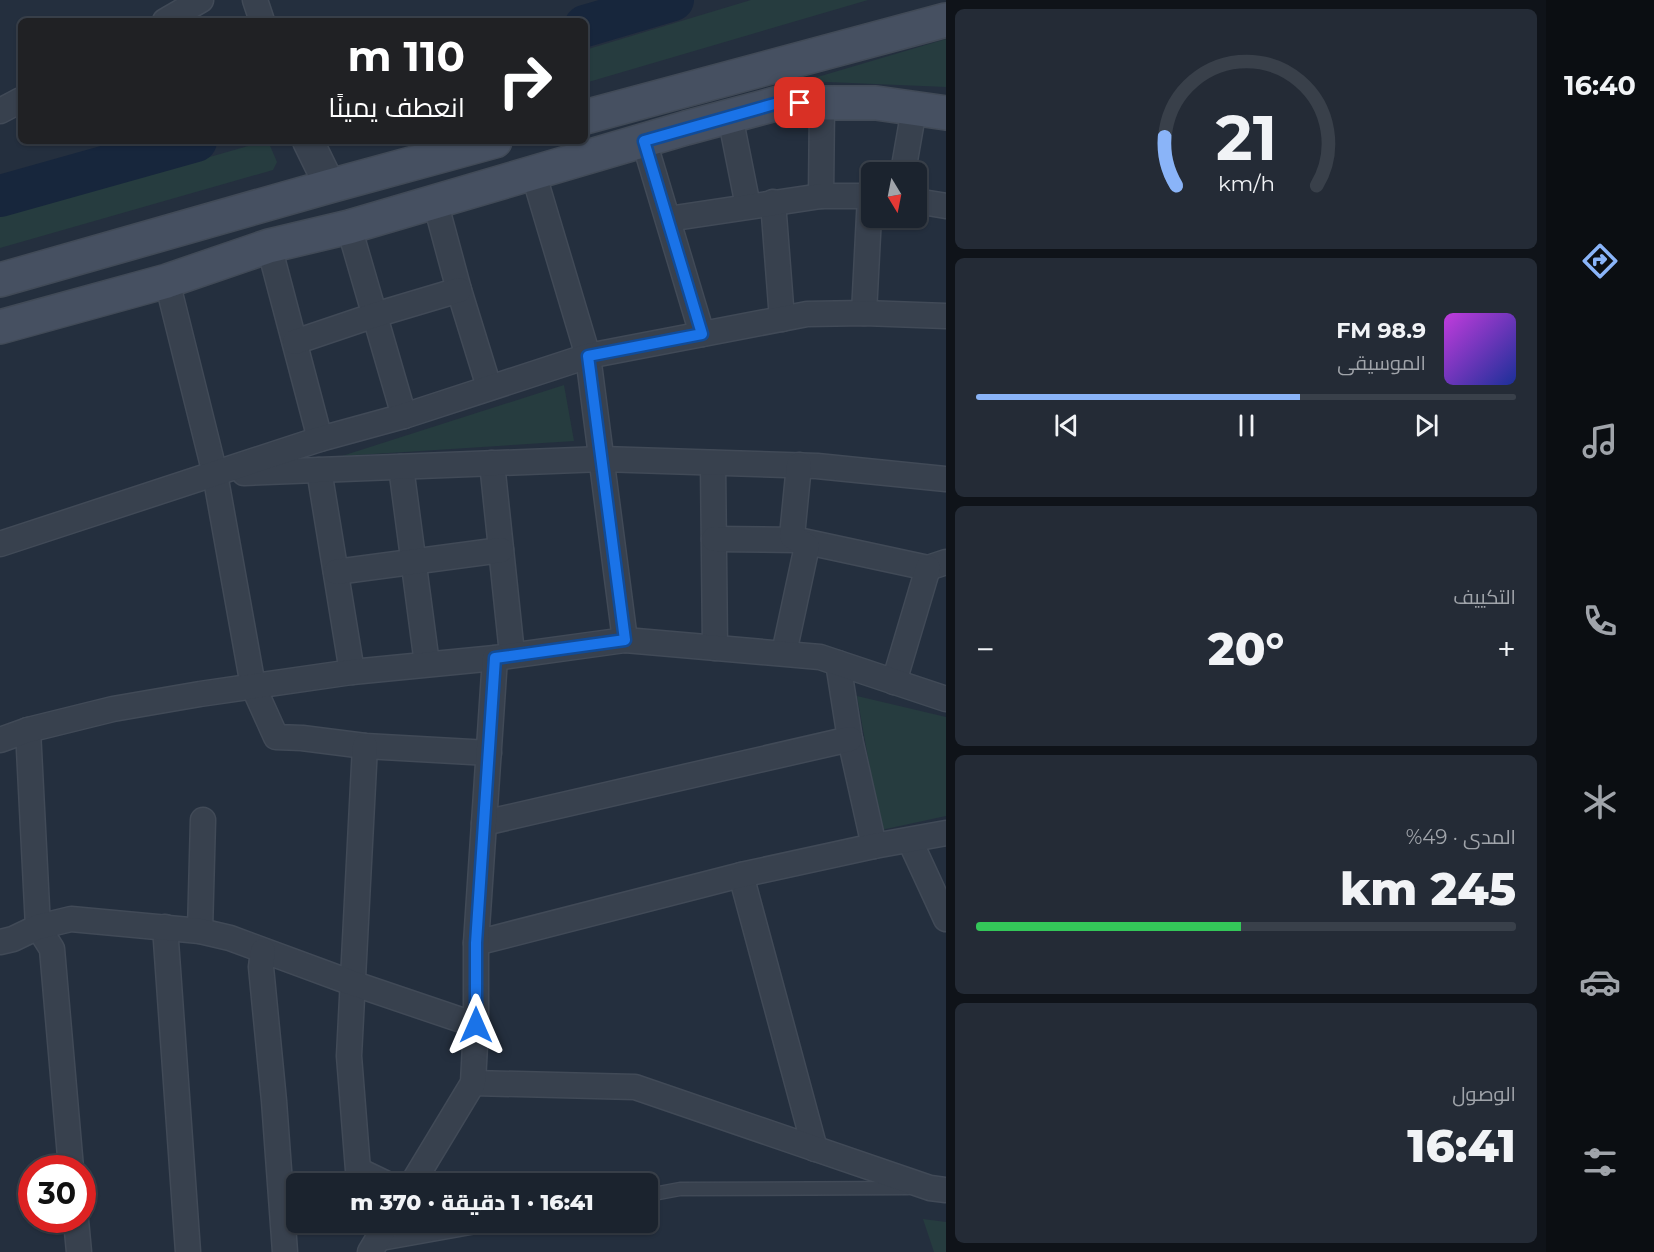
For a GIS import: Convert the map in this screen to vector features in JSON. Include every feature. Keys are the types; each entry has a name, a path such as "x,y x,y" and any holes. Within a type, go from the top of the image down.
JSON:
{"main road":[{"path":"588,116 946,20"},
{"path":"0,327 167,281 269,246 349,227 778,103 876,103 946,113"},
{"path":"0,280 484,144"}],"street":[{"path":"170,18 201,0"},
{"path":"255,0 261,18"},
{"path":"0,111 18,102"},
{"path":"821,196 822,103"},
{"path":"905,162 914,108"},
{"path":"730,116 748,206"},
{"path":"644,141 702,334"},
{"path":"311,148 330,186"},
{"path":"533,172 588,356 625,640"},
{"path":"668,219 821,196 861,196"},
{"path":"435,201 489,387"},
{"path":"773,202 782,319"},
{"path":"927,203 946,206"},
{"path":"349,227 404,416"},
{"path":"864,313 869,228"},
{"path":"269,246 320,439"},
{"path":"167,281 215,474 253,686 276,737 365,746 489,753"},
{"path":"295,342 459,290"},
{"path":"0,544 320,439 404,416 588,356 807,314 864,313 946,316"},
{"path":"215,474 602,459 799,465 946,479"},
{"path":"419,1173 473,1083 476,943 489,753 504,656 501,550 492,463"},
{"path":"712,463 716,648"},
{"path":"784,653 807,546 792,536 799,465"},
{"path":"401,467 427,664"},
{"path":"319,470 352,672"},
{"path":"714,538 798,540 937,565 894,682"},
{"path":"336,572 501,550"},
{"path":"0,740 28,729 113,710 253,686 625,640 820,657 946,699"},
{"path":"838,663 850,739 874,846"},
{"path":"28,729 38,927 52,949 70,1155"},
{"path":"484,824 850,739"},
{"path":"364,1173 358,1170 349,1056 365,746"},
{"path":"200,932 203,820"},
{"path":"476,943 741,875 946,833"},
{"path":"910,841 946,919"},
{"path":"741,875 815,1149"},
{"path":"0,942 13,939 38,927 71,920 200,932 230,938 476,1025"},
{"path":"165,927 188,1252"},
{"path":"263,951 261,967 285,1252"},
{"path":"473,1083 635,1087 938,1189"},
{"path":"77,1233 79,1252"},
{"path":"372,1248 381,1233"}],"lane":[{"path":"658,1193 680,1189 938,1189"},
{"path":"372,1248 448,1233"}],"green space":[{"path":"751,0 868,0 588,82 588,49"},
{"path":"946,39 946,87 804,81"},
{"path":"256,144 269,144 277,162 273,170 0,248 0,217"},
{"path":"564,385 574,441 342,456"},
{"path":"857,696 946,717 946,816 881,830"},
{"path":"923,1219 946,1222 946,1252 934,1252"}],"waterway":[{"path":"588,25 673,0"},
{"path":"0,196 185,144"}],"route":[{"path":"476,1025 476,943 495,658 566,646 625,640 588,356 702,334 644,141 778,103 800,103"}]}
